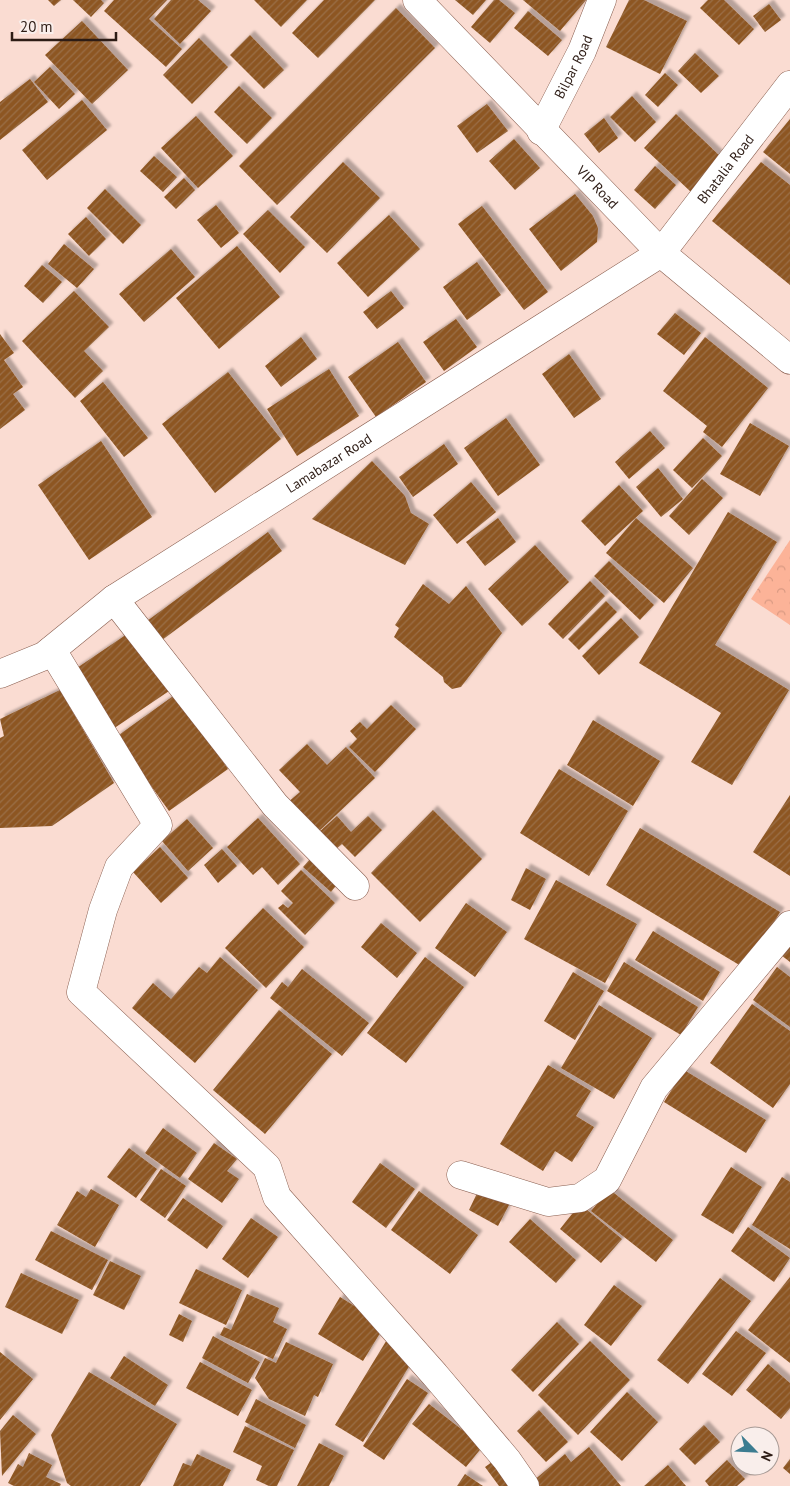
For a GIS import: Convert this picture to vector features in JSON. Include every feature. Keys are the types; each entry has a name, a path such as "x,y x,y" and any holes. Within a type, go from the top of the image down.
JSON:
{"street":[{"name":"VIP Road","path":"417,0 661,254 790,360"},
{"name":"Bilpar Road","path":"541,131 582,51 602,0"},
{"name":"Bhatalia Road","path":"661,254 790,84"},
{"name":"Lamabazar Road","path":"0,674 48,653 114,599 661,254"},
{"path":"114,599 275,805 355,886"},
{"path":"48,653 158,825 119,867 103,910 82,992 267,1167 277,1197 435,1375 507,1460 525,1486"},
{"path":"461,1175 548,1202 580,1198 607,1180 654,1088 790,925"}],"green space":[{"path":"790,540 790,625 751,599"}],"building":[{"path":"48,0 61,0 54,6"},
{"path":"73,0 101,0 104,3 91,17"},
{"path":"114,0 167,0 149,19 182,49 166,67 104,11"},
{"path":"171,0 198,0 211,11 180,44 154,19"},
{"path":"254,0 307,0 281,27"},
{"path":"324,0 375,0 318,58 292,33"},
{"path":"455,0 486,0 473,15"},
{"path":"494,0 499,0 515,13 490,43 471,27"},
{"path":"523,0 586,0 560,31"},
{"path":"629,0 644,0 687,21 660,74 606,47"},
{"path":"708,0 724,0 754,29 739,45 700,8"},
{"path":"769,4 781,20 765,32 753,16"},
{"path":"396,8 435,48 277,205 239,166"},
{"path":"528,11 562,40 548,56 514,28"},
{"path":"82,21 128,70 92,104 45,55"},
{"path":"250,35 284,70 264,89 230,55"},
{"path":"199,38 228,67 192,104 163,75"},
{"path":"695,53 719,76 701,93 678,71"},
{"path":"50,67 75,94 59,109 34,82"},
{"path":"665,73 678,85 658,107 645,95"},
{"path":"30,79 48,102 0,140 0,102"},
{"path":"239,86 272,118 247,144 214,112"},
{"path":"632,96 656,122 635,142 610,117"},
{"path":"82,100 107,130 47,180 22,150"},
{"path":"487,104 508,131 477,153 457,126"},
{"path":"676,114 723,159 691,192 644,148"},
{"path":"196,116 233,156 198,188 161,148"},
{"path":"604,118 618,138 599,153 584,134"},
{"path":"790,119 790,174 763,152"},
{"path":"514,139 540,168 515,190 489,161"},
{"path":"154,156 177,177 163,192 140,171"},
{"path":"343,162 380,198 327,253 290,217"},
{"path":"761,162 790,185 790,285 712,221"},
{"path":"655,166 676,185 655,209 634,190"},
{"path":"184,178 195,190 176,209 164,197"},
{"path":"105,189 141,225 123,244 87,208"},
{"path":"575,194 593,216 598,228 597,242 561,271 529,229"},
{"path":"216,205 239,233 221,248 197,220"},
{"path":"482,206 548,292 524,310 458,224"},
{"path":"268,210 305,247 280,273 243,234"},
{"path":"389,215 420,249 368,297 337,263"},
{"path":"86,217 106,239 89,256 68,234"},
{"path":"64,244 94,269 77,288 48,264"},
{"path":"237,246 280,297 219,349 176,298"},
{"path":"171,249 195,277 144,322 119,294"},
{"path":"477,262 501,295 467,320 443,287"},
{"path":"42,265 62,282 43,303 24,286"},
{"path":"74,291 109,327 84,351 103,371 75,398 22,341"},
{"path":"391,291 404,308 377,329 363,312"},
{"path":"675,313 701,333 684,355 657,334"},
{"path":"456,319 477,347 444,371 423,342"},
{"path":"0,334 14,353 4,360 23,387 13,394 25,410 0,429"},
{"path":"301,337 317,359 281,387 265,366"},
{"path":"705,337 768,388 722,447 703,432 707,426 663,391"},
{"path":"398,342 426,382 376,417 348,377"},
{"path":"569,354 601,399 574,418 542,374"},
{"path":"329,369 359,416 297,456 267,409"},
{"path":"228,372 281,439 215,493 162,424"},
{"path":"103,382 148,438 124,457 80,401"},
{"path":"506,418 540,465 498,496 464,448"},
{"path":"750,423 789,446 760,496 720,474"},
{"path":"650,431 665,448 629,479 615,462"},
{"path":"703,438 722,456 692,488 673,470"},
{"path":"101,441 152,517 89,560 38,485"},
{"path":"444,444 458,464 413,497 399,477"},
{"path":"372,461 405,496 411,513 429,524 405,565 312,519"},
{"path":"658,468 683,499 661,517 636,487"},
{"path":"702,479 723,498 689,535 669,516"},
{"path":"471,482 496,512 457,544 433,515"},
{"path":"619,485 643,511 605,546 581,521"},
{"path":"728,512 777,542 715,645 789,690 732,785 691,762 721,713 639,663"},
{"path":"498,518 516,542 485,566 466,542"},
{"path":"636,518 693,568 664,603 606,553"},
{"path":"268,532 282,551 158,643 143,624"},
{"path":"535,545 569,582 522,626 488,589"},
{"path":"609,561 654,605 640,620 594,576"},
{"path":"590,581 605,596 563,639 548,624"},
{"path":"423,584 449,604 466,586 502,633 461,687 452,689 444,682 443,677 394,637 399,628 395,625"},
{"path":"606,601 617,612 579,650 568,639"},
{"path":"621,618 639,637 599,675 582,656"},
{"path":"130,632 169,691 113,729 74,670"},
{"path":"60,690 114,783 52,826 0,828 0,738 4,736 0,719"},
{"path":"176,694 228,769 169,811 116,737"},
{"path":"391,705 416,729 375,772 349,747 357,739 350,731 360,722 367,729"},
{"path":"593,720 660,761 633,806 567,765"},
{"path":"307,744 327,765 346,747 375,778 316,834 287,803 300,792 279,770"},
{"path":"559,769 628,811 589,876 520,833"},
{"path":"790,795 790,876 753,852"},
{"path":"433,810 482,859 420,922 371,873"},
{"path":"337,816 351,832 368,816 382,830 355,857 342,844 335,850 318,833"},
{"path":"258,818 300,864 278,885 262,867 253,875 227,847"},
{"path":"187,819 213,848 188,871 162,841"},
{"path":"640,828 780,912 746,969 606,885"},
{"path":"160,847 188,878 161,903 133,872"},
{"path":"222,849 237,866 218,883 204,865"},
{"path":"311,858 339,882 331,892 303,867"},
{"path":"526,868 546,879 530,910 511,900"},
{"path":"301,870 335,903 305,935 278,908 283,904 288,908 293,903 281,891"},
{"path":"556,880 637,924 605,983 524,939"},
{"path":"466,903 507,932 475,977 435,948"},
{"path":"263,908 304,947 266,988 225,948"},
{"path":"381,923 417,953 397,978 361,947"},
{"path":"653,931 720,972 703,1001 635,960"},
{"path":"790,944 790,962 781,955"},
{"path":"220,957 258,990 195,1063 132,1008 153,983 171,999 199,967 207,973"},
{"path":"425,957 464,987 406,1063 367,1033"},
{"path":"624,962 698,1007 681,1035 607,991"},
{"path":"777,967 790,977 790,1027 753,1000"},
{"path":"302,969 369,1023 342,1056 270,998 282,982 288,987"},
{"path":"573,972 604,991 575,1040 544,1021"},
{"path":"752,1004 790,1031 790,1084 773,1108 710,1063"},
{"path":"599,1005 652,1038 614,1099 561,1068"},
{"path":"279,1010 332,1054 265,1134 213,1090"},
{"path":"548,1065 591,1091 576,1116 594,1127 572,1162 555,1151 543,1171 500,1144"},
{"path":"684,1070 766,1120 746,1153 664,1102"},
{"path":"163,1128 197,1153 180,1178 145,1153"},
{"path":"214,1143 237,1159 227,1171 239,1179 222,1203 188,1179"},
{"path":"129,1148 157,1169 136,1198 107,1177"},
{"path":"380,1163 415,1189 386,1228 352,1202"},
{"path":"731,1167 762,1187 733,1234 701,1215"},
{"path":"161,1169 186,1186 165,1218 140,1200"},
{"path":"782,1177 790,1182 790,1249 752,1225"},
{"path":"480,1187 510,1203 498,1226 469,1210"},
{"path":"91,1189 119,1205 95,1247 57,1225 77,1191 86,1197"},
{"path":"609,1189 673,1240 656,1262 591,1211"},
{"path":"419,1191 478,1235 450,1274 391,1230"},
{"path":"183,1198 223,1226 207,1249 167,1220"},
{"path":"580,1204 622,1239 601,1263 560,1229"},
{"path":"251,1218 278,1237 248,1278 222,1259"},
{"path":"530,1219 576,1260 556,1283 509,1242"},
{"path":"748,1227 790,1258 774,1282 731,1251"},
{"path":"51,1231 108,1260 92,1290 35,1260"},
{"path":"110,1261 141,1276 124,1310 93,1295"},
{"path":"196,1269 242,1290 226,1325 179,1303"},
{"path":"21,1273 79,1300 62,1334 5,1307"},
{"path":"790,1277 790,1363 748,1330"},
{"path":"720,1278 751,1301 688,1384 657,1360"},
{"path":"614,1285 642,1306 611,1346 584,1325"},
{"path":"247,1294 279,1308 273,1322 287,1329 273,1359 220,1335 224,1327 231,1330"},
{"path":"340,1297 385,1325 363,1361 318,1334"},
{"path":"179,1314 192,1321 183,1342 169,1335"},
{"path":"557,1322 579,1344 533,1392 511,1370"},
{"path":"736,1331 766,1353 732,1396 702,1374"},
{"path":"213,1336 260,1362 248,1383 202,1358"},
{"path":"388,1338 416,1355 363,1442 335,1425"},
{"path":"590,1341 630,1380 578,1435 538,1395"},
{"path":"286,1342 333,1364 318,1397 314,1395 305,1416 269,1399 255,1378 265,1358 276,1363"},
{"path":"0,1352 33,1379 0,1420"},
{"path":"124,1356 168,1385 155,1406 110,1378"},
{"path":"200,1362 252,1390 238,1416 186,1388"},
{"path":"768,1364 790,1383 790,1408 781,1419 746,1390"},
{"path":"89,1372 177,1424 140,1486 71,1486 67,1483 51,1435"},
{"path":"407,1379 428,1393 384,1460 363,1446"},
{"path":"627,1392 658,1422 622,1461 590,1432"},
{"path":"256,1399 306,1425 295,1448 245,1422"},
{"path":"429,1404 483,1446 466,1467 412,1424"},
{"path":"539,1410 568,1442 546,1462 517,1431"},
{"path":"13,1415 36,1434 2,1476 0,1431"},
{"path":"704,1425 720,1442 695,1465 679,1449"},
{"path":"245,1426 294,1450 277,1486 269,1486 256,1480 262,1466 233,1452"},
{"path":"319,1443 344,1456 329,1486 297,1486"},
{"path":"589,1447 621,1486 536,1486 532,1482 565,1454 571,1462"},
{"path":"29,1453 52,1465 46,1477 61,1484 60,1486 14,1486 8,1483 18,1464 23,1467"},
{"path":"197,1454 231,1470 223,1486 173,1486 183,1463 191,1466"},
{"path":"499,1457 519,1486 499,1486 485,1467"},
{"path":"790,1459 790,1474 783,1468"},
{"path":"727,1460 730,1463 730,1476 742,1476 745,1479 737,1486 709,1486 705,1481"},
{"path":"668,1465 686,1486 644,1486"},
{"path":"465,1474 483,1486 457,1486"}]}
